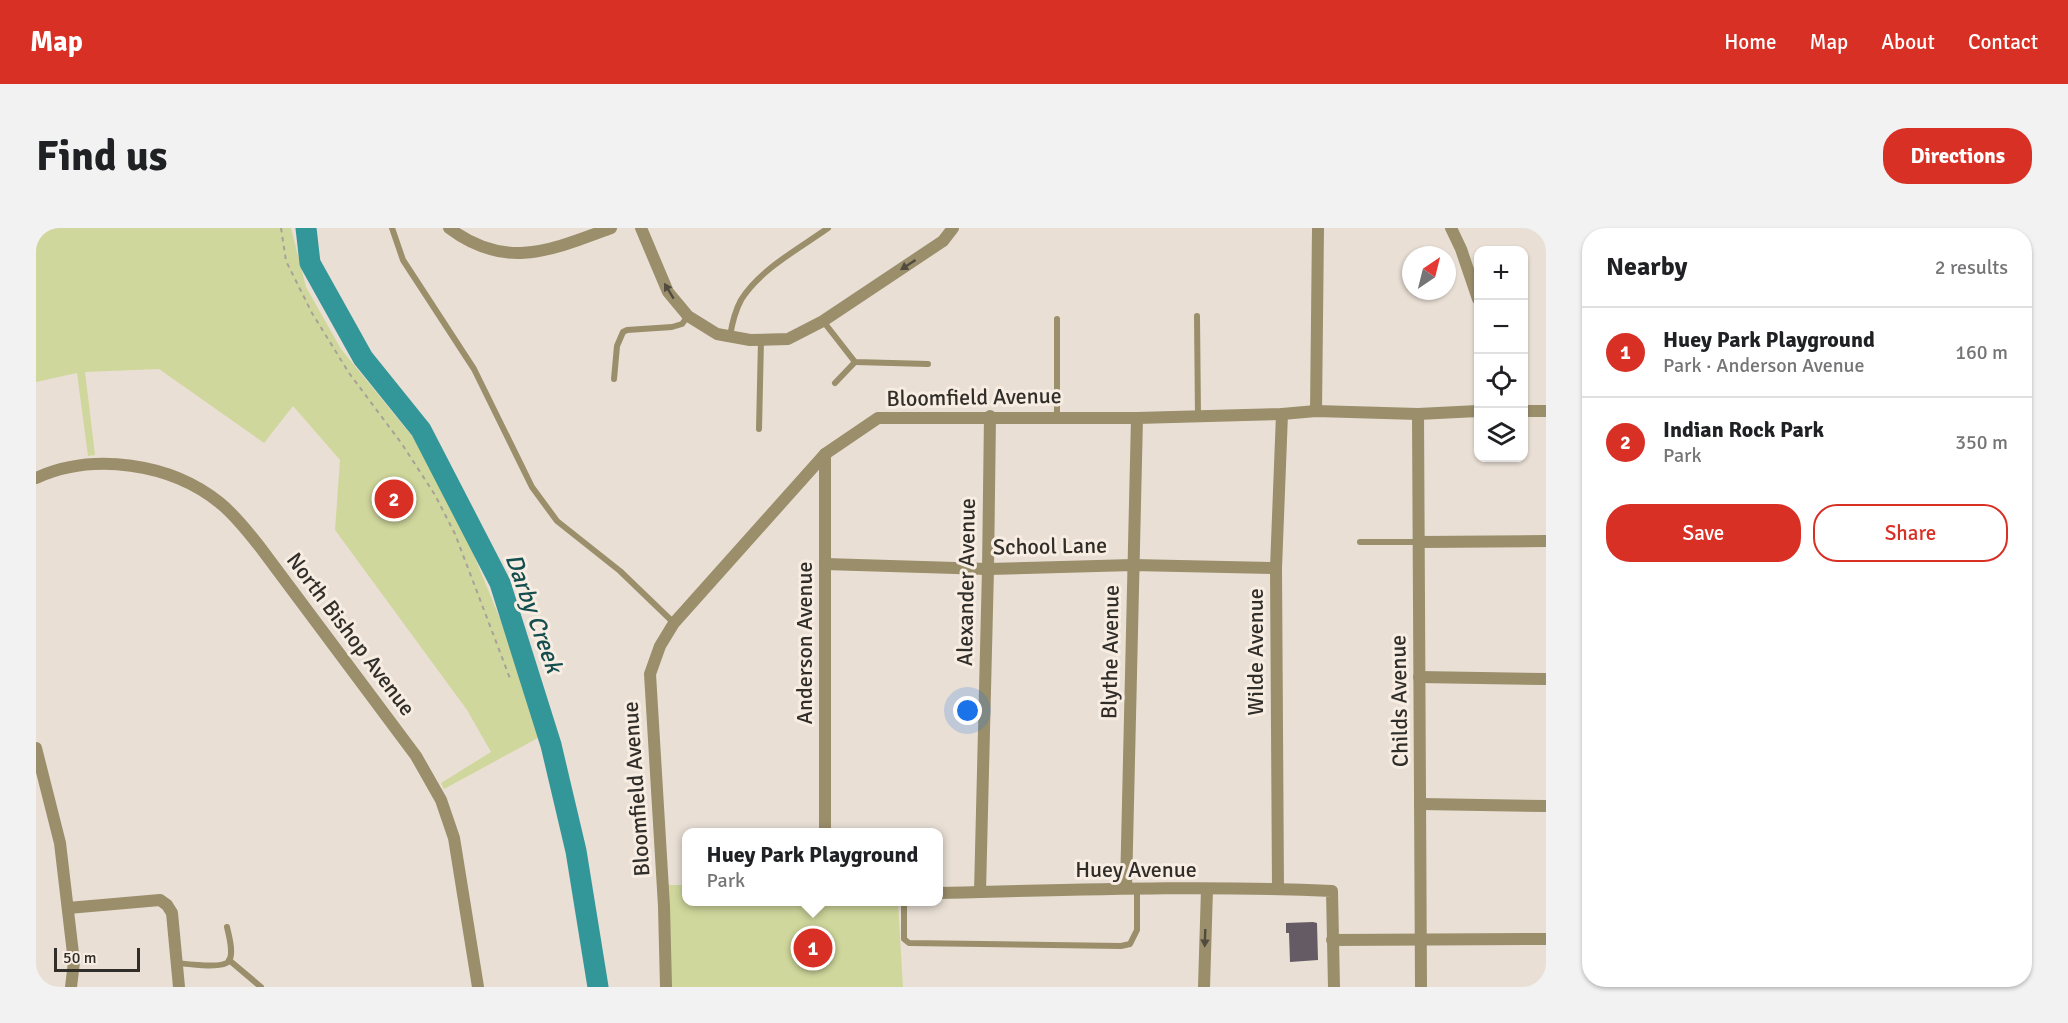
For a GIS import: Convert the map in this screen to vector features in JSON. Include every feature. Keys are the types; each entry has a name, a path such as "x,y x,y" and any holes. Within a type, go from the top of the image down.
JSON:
{"street":[{"path":"449,228 463,238 495,251 520,254 547,250 611,228"},
{"path":"641,228 668,292 688,316 717,334 750,340 788,339 823,321 943,241 953,228"},
{"path":"1316,411 1318,228"},
{"path":"1451,228 1474,287"},
{"name":"Bloomfield Avenue","path":"666,987 664,906 650,674 660,646 674,623 825,454 878,418 990,416 1137,418 1316,411 1418,414 1474,411"},
{"path":"1528,411 1546,411"},
{"name":"Wilde Avenue","path":"1278,889 1276,568 1282,414"},
{"name":"Childs Avenue","path":"1418,414 1421,987"},
{"name":"Alexander Avenue","path":"980,892 990,416"},
{"name":"Blythe Avenue","path":"1131,888 1133,565 1137,418"},
{"name":"Anderson Avenue","path":"825,454 825,828"},
{"name":"North Bishop Avenue","path":"36,478 68,467 89,464 136,467 180,479 219,502 236,518 416,756 441,800 454,838 478,987"},
{"path":"1419,542 1546,541"},
{"name":"School Lane","path":"825,564 988,569 1133,565 1276,568"},
{"path":"1419,677 1546,679"},
{"path":"36,748 60,843 75,962 71,987"},
{"path":"1421,804 1546,806"},
{"name":"Huey Avenue","path":"943,893 1131,888 1332,891 1332,940"},
{"path":"1204,987 1207,890"},
{"path":"68,908 160,900 167,904 172,913 178,987"},
{"path":"1334,987 1332,940 1546,939"}],"lane":[{"path":"392,228 404,260 474,369 532,487 550,513 620,571 674,623"},
{"path":"730,337 732,322 740,301 752,285 780,261 828,228"},
{"path":"614,379 616,346 622,332 672,327 682,324 688,316"},
{"path":"1197,316 1198,416"},
{"path":"1056,319 1057,417"},
{"path":"823,321 855,362"},
{"path":"759,429 761,340"},
{"path":"835,382 855,362 928,364"},
{"path":"1360,542 1419,542"},
{"path":"904,906 904,939 909,943 1121,946 1130,944 1137,930 1131,888"},
{"path":"177,963 220,965 229,960 231,954 228,927"},
{"path":"229,960 261,987"}],"path":[{"path":"281,228 286,261 312,313 349,373 402,444 435,495 455,534 511,681"}],"green space":[{"path":"36,228 291,228 306,287 341,349 438,468 547,733 444,789 441,783 491,752 467,710 335,530 340,460 293,406 264,443 159,369 85,372 95,455 88,456 77,373 36,382"},
{"path":"665,885 682,885 682,906 898,906 903,987 668,987"}],"building":[{"path":"1286,923 1317,923 1318,960 1290,962 1289,933 1286,933"}],"waterway":[{"name":"Darby Creek","path":"306,228 310,263 363,358 421,430 500,583 551,745 576,851 598,987"}],"place":[{"name":"Indian Rock Park","path":"394,499"},
{"name":"Huey Park Playground","path":"813,948"}]}
